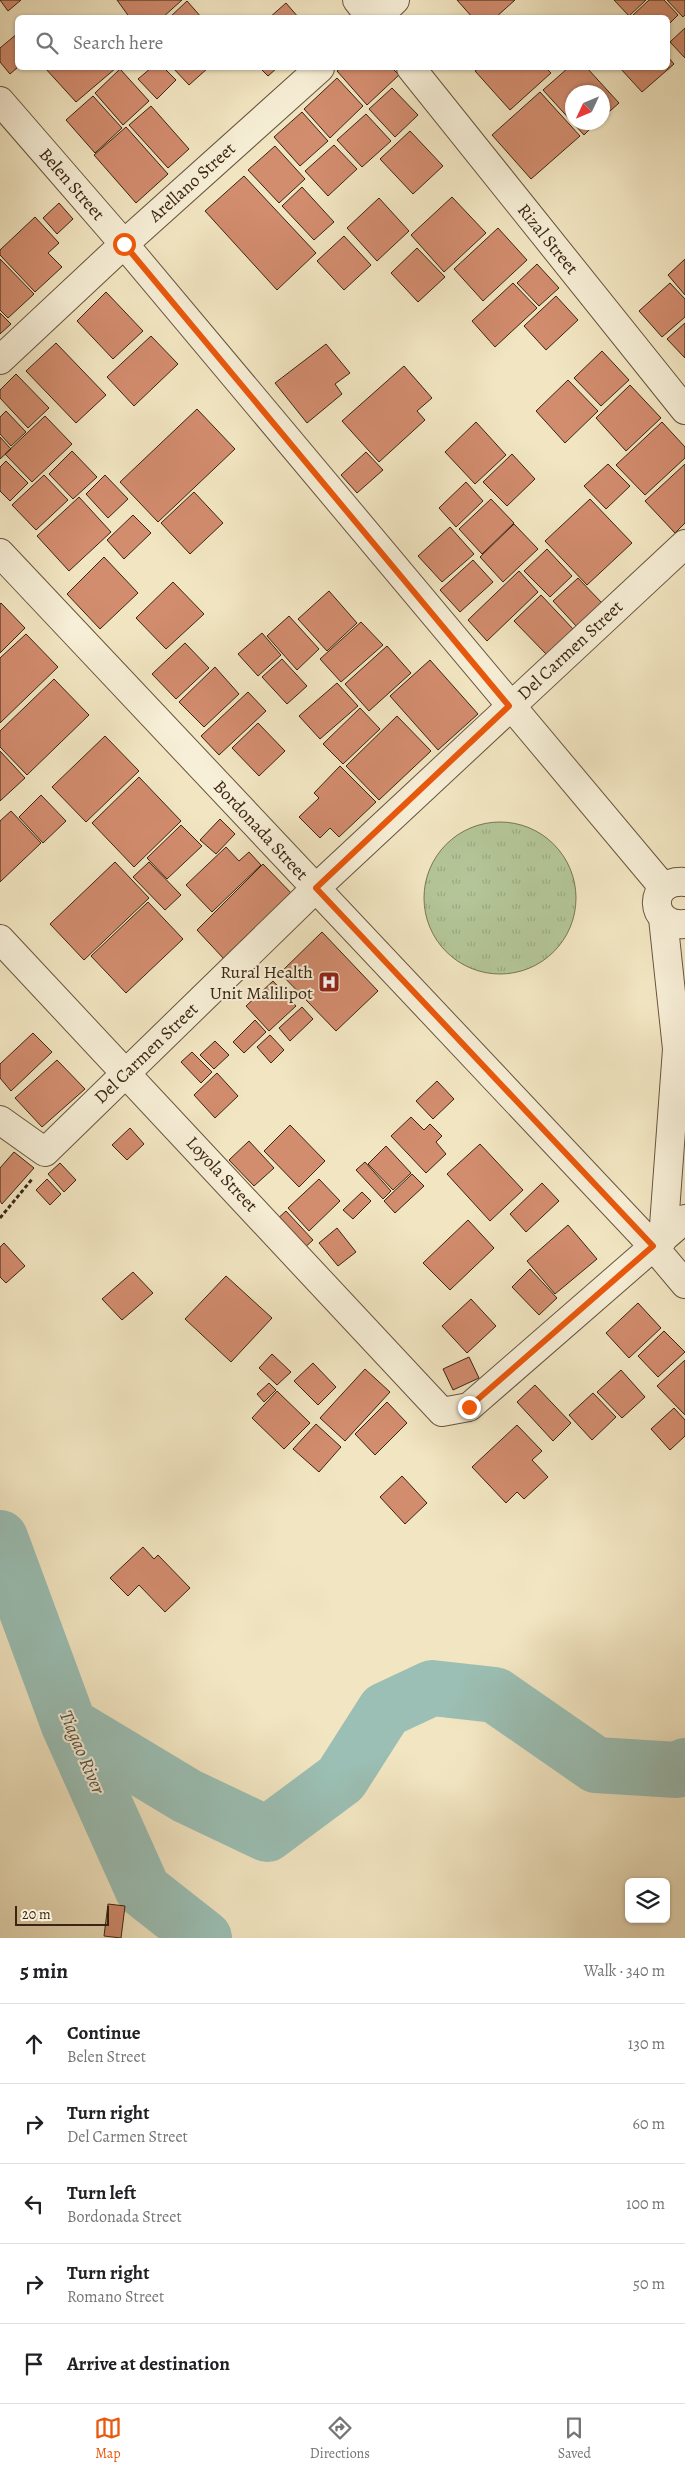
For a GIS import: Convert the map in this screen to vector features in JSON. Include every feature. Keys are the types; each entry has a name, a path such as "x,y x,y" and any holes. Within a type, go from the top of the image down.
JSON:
{"street":[{"path":"357,0 369,15"},
{"path":"379,15 395,0"},
{"name":"Arellano Street","path":"0,360 124,244 318,70"},
{"name":"Rizal Street","path":"413,70 685,410"},
{"name":"Belen Street","path":"0,100 124,244 509,706 674,884"},
{"name":"Del Carmen Street","path":"45,1152 316,888 509,706 685,544"},
{"name":"Bordonada Street","path":"0,552 316,888 658,1242 685,1284"},
{"path":"658,1242 681,1055 674,921 657,908 657,897 674,884"},
{"name":"Loyola Street","path":"0,939 442,1412 469,1407 658,1242"},
{"path":"0,1120 45,1152"},
{"path":"658,1242 685,1219"}],"path":[{"path":"0,1218 38,1173 45,1152"}],"green space":[{"path":"500,822 529,828 554,844 570,869 576,898 570,927 554,952 529,968 500,974 471,968 446,952 430,927 424,898 430,869 446,844 471,828"}],"building":[{"path":"0,0 21,0 8,11"},
{"path":"117,0 182,0 165,15 128,15"},
{"path":"457,0 515,0 498,15 470,15"},
{"path":"614,0 646,0 630,15"},
{"path":"649,0 664,0 678,15 670,23 670,15 633,15"},
{"path":"667,0 685,0 685,15 683,17"},
{"path":"187,1 199,15 172,15"},
{"path":"286,3 296,15 272,15"},
{"path":"685,28 685,58 670,42"},
{"path":"15,36 15,70 10,74 0,62 0,48"},
{"path":"670,59 674,64 670,68"},
{"path":"47,70 114,70 76,102"},
{"path":"121,70 149,101 123,125 95,93"},
{"path":"149,70 166,70 176,80 157,99 138,79"},
{"path":"175,70 206,70 189,85"},
{"path":"262,70 275,70 268,76"},
{"path":"394,70 399,75 367,105 337,71"},
{"path":"548,70 551,73 510,110 475,71"},
{"path":"566,70 589,70 603,85 565,85 565,114 543,90"},
{"path":"622,70 667,70 642,92"},
{"path":"337,78 363,106 330,138 304,109"},
{"path":"392,88 418,115 395,137 369,109"},
{"path":"540,92 565,120 565,130 575,130 580,136 531,179 492,135"},
{"path":"610,93 619,103 610,111"},
{"path":"93,96 122,128 95,153 66,120"},
{"path":"151,106 189,149 168,168 129,125"},
{"path":"302,112 328,141 300,166 274,137"},
{"path":"366,114 391,141 362,167 337,140"},
{"path":"126,127 168,174 136,203 94,155"},
{"path":"579,130 589,130 584,135"},
{"path":"410,131 443,166 413,194 380,159"},
{"path":"334,145 357,169 328,196 305,171"},
{"path":"275,146 305,179 279,203 248,170"},
{"path":"244,176 316,253 277,290 205,211"},
{"path":"302,187 334,222 314,240 282,206"},
{"path":"452,197 486,233 444,272 411,235"},
{"path":"379,198 409,231 377,261 347,228"},
{"path":"59,203 73,219 57,234 43,218"},
{"path":"35,217 59,243 48,253 62,267 35,292 0,255 0,250"},
{"path":"498,228 527,260 483,301 454,269"},
{"path":"344,236 371,265 344,290 317,261"},
{"path":"417,248 445,277 418,302 391,273"},
{"path":"0,259 34,294 8,318 0,310"},
{"path":"685,259 685,295 668,275"},
{"path":"537,264 559,288 539,306 517,283"},
{"path":"513,283 537,308 495,347 472,321"},
{"path":"670,283 685,299 685,317 662,337 639,311"},
{"path":"106,292 143,331 113,359 77,321"},
{"path":"556,296 578,320 546,350 524,326"},
{"path":"0,313 11,324 0,334"},
{"path":"685,323 685,358 667,339"},
{"path":"151,336 178,364 134,406 107,377"},
{"path":"56,343 106,395 76,423 26,371"},
{"path":"326,344 350,373 335,384 342,394 307,423 275,383"},
{"path":"602,351 629,380 601,406 574,378"},
{"path":"404,366 432,398 417,411 425,420 379,462 342,421"},
{"path":"16,374 49,408 28,428 0,398 0,390"},
{"path":"568,380 598,411 565,443 536,411"},
{"path":"630,385 661,418 626,451 596,418"},
{"path":"197,409 235,449 158,522 120,482"},
{"path":"6,411 26,432 11,446 0,434 0,417"},
{"path":"45,416 72,444 32,482 5,454"},
{"path":"476,422 506,455 475,484 445,452"},
{"path":"662,422 685,447 685,458 645,495 616,465"},
{"path":"0,437 11,449 0,459"},
{"path":"72,451 97,477 73,499 49,474"},
{"path":"366,452 383,470 357,493 341,475"},
{"path":"512,454 535,479 507,506 483,482"},
{"path":"6,461 28,483 10,501 0,491 0,467"},
{"path":"608,464 630,486 606,509 584,486"},
{"path":"685,464 685,523 675,533 645,501"},
{"path":"44,475 68,500 36,530 12,505"},
{"path":"105,475 128,499 108,518 86,494"},
{"path":"466,482 483,501 456,527 439,508"},
{"path":"194,492 223,523 190,554 161,523"},
{"path":"79,497 111,532 69,571 37,536"},
{"path":"491,499 514,523 482,554 459,529"},
{"path":"590,499 632,543 587,585 545,541"},
{"path":"133,515 151,533 124,559 107,540"},
{"path":"514,524 538,549 503,582 480,557"},
{"path":"450,527 474,554 442,582 418,556"},
{"path":"547,549 572,576 550,597 524,571"},
{"path":"104,557 138,593 100,629 67,594"},
{"path":"473,560 493,582 460,612 440,590"},
{"path":"519,571 538,592 487,641 468,620"},
{"path":"578,578 602,603 577,627 553,601"},
{"path":"173,582 204,614 166,649 136,618"},
{"path":"329,591 357,623 327,651 298,619"},
{"path":"541,595 574,630 547,655 514,621"},
{"path":"0,604 25,628 0,653"},
{"path":"289,616 319,649 297,670 267,636"},
{"path":"361,622 383,645 341,682 320,659"},
{"path":"262,633 281,655 258,676 238,654"},
{"path":"26,634 58,667 0,723 0,658"},
{"path":"185,643 209,668 176,699 152,674"},
{"path":"387,646 411,673 369,711 345,684"},
{"path":"282,659 307,686 287,704 262,677"},
{"path":"430,660 478,714 438,750 390,696"},
{"path":"215,667 239,694 204,727 179,702"},
{"path":"54,679 89,715 27,775 0,747 0,731"},
{"path":"337,683 358,706 320,739 299,716"},
{"path":"248,692 266,711 219,755 201,736"},
{"path":"360,708 380,729 343,764 323,744"},
{"path":"397,716 431,751 379,800 346,766"},
{"path":"258,723 285,751 259,776 232,748"},
{"path":"105,736 139,771 86,822 52,787"},
{"path":"0,751 25,778 0,801"},
{"path":"340,766 376,802 339,837 330,828 320,838 299,817 319,798 314,793"},
{"path":"139,777 181,821 134,867 92,823"},
{"path":"41,795 66,821 43,843 19,817"},
{"path":"11,811 41,843 0,882 0,821"},
{"path":"220,819 235,834 216,854 200,840"},
{"path":"181,825 202,846 167,879 147,858"},
{"path":"226,847 239,861 249,852 261,865 212,912 186,885"},
{"path":"115,862 149,898 84,960 50,924"},
{"path":"149,862 181,895 165,910 133,877"},
{"path":"263,864 295,897 224,959 197,930"},
{"path":"148,902 183,939 126,993 91,956"},
{"name":"Rural Health Unit Malilipot","path":"322,932 378,991 336,1031 280,973"},
{"path":"273,981 296,1006 269,1031 246,1006"},
{"path":"302,1007 313,1019 290,1041 279,1028"},
{"path":"255,1020 266,1032 244,1053 233,1042"},
{"path":"33,1033 52,1052 11,1091 0,1078 0,1064"},
{"path":"270,1035 284,1050 271,1063 257,1047"},
{"path":"215,1041 229,1055 214,1069 200,1055"},
{"path":"192,1052 212,1072 201,1083 181,1062"},
{"path":"57,1060 85,1089 42,1127 15,1098"},
{"path":"217,1073 238,1096 215,1118 194,1095"},
{"path":"437,1081 454,1099 433,1119 416,1101"},
{"path":"411,1117 424,1130 430,1124 442,1136 436,1142 446,1154 426,1173 391,1136"},
{"path":"290,1125 325,1161 299,1187 264,1151"},
{"path":"130,1128 144,1144 127,1160 112,1145"},
{"path":"249,1141 274,1168 254,1186 229,1160"},
{"path":"480,1144 523,1190 490,1221 447,1174"},
{"path":"386,1146 411,1173 393,1190 368,1164"},
{"path":"14,1152 34,1168 2,1204 0,1201 0,1168"},
{"path":"365,1162 391,1191 383,1199 356,1170"},
{"path":"60,1163 76,1180 64,1192 48,1174"},
{"path":"412,1174 424,1186 395,1213 384,1201"},
{"path":"47,1179 61,1194 50,1205 36,1190"},
{"path":"319,1179 340,1201 309,1231 288,1208"},
{"path":"542,1183 559,1201 526,1232 510,1214"},
{"path":"362,1192 371,1201 353,1219 343,1210"},
{"path":"286,1211 313,1240 302,1250 275,1221"},
{"path":"468,1220 494,1248 450,1290 423,1263"},
{"path":"568,1225 597,1259 555,1294 527,1261"},
{"path":"337,1228 356,1252 338,1266 319,1243"},
{"path":"4,1243 25,1266 6,1283 0,1277 0,1247"},
{"path":"530,1269 557,1298 539,1315 512,1287"},
{"path":"133,1272 153,1293 122,1320 102,1299"},
{"path":"226,1276 272,1318 231,1362 185,1319"},
{"path":"471,1299 496,1326 467,1353 442,1326"},
{"path":"638,1303 661,1328 629,1358 606,1333"},
{"path":"664,1331 685,1352 658,1377 638,1356"},
{"path":"272,1354 291,1372 277,1385 259,1368"},
{"path":"469,1357 479,1378 453,1390 443,1369"},
{"path":"685,1360 685,1415 657,1386"},
{"path":"313,1363 336,1387 318,1405 294,1381"},
{"path":"365,1369 390,1392 345,1441 320,1418"},
{"path":"621,1370 645,1397 622,1418 597,1392"},
{"path":"269,1383 276,1390 264,1402 257,1394"},
{"path":"535,1385 571,1423 553,1441 517,1402"},
{"path":"277,1391 310,1423 284,1449 252,1418"},
{"path":"593,1393 616,1417 592,1440 569,1415"},
{"path":"387,1402 407,1423 375,1455 355,1434"},
{"path":"674,1408 685,1420 685,1436 670,1450 651,1429"},
{"path":"316,1424 341,1447 319,1472 293,1449"},
{"path":"517,1425 542,1451 532,1460 548,1477 524,1499 517,1492 506,1503 472,1467"},
{"path":"402,1476 427,1503 405,1524 380,1497"},
{"path":"143,1547 154,1559 158,1555 190,1588 165,1612 139,1585 128,1596 110,1578"},
{"path":"108,1904 125,1906 121,1938 104,1936"}],"waterway":[{"name":"Tiagao River","path":"0,1538 69,1725 143,1890 204,1938"},
{"path":"69,1725 187,1796 267,1834 341,1779 385,1710 432,1688 495,1695 596,1765 677,1770 685,1766"}],"place":[{"name":"Rural Health Unit Malilipot","path":"329,982"}],"route":[{"path":"124,244 509,706 316,888 653,1246 469,1407"}]}
